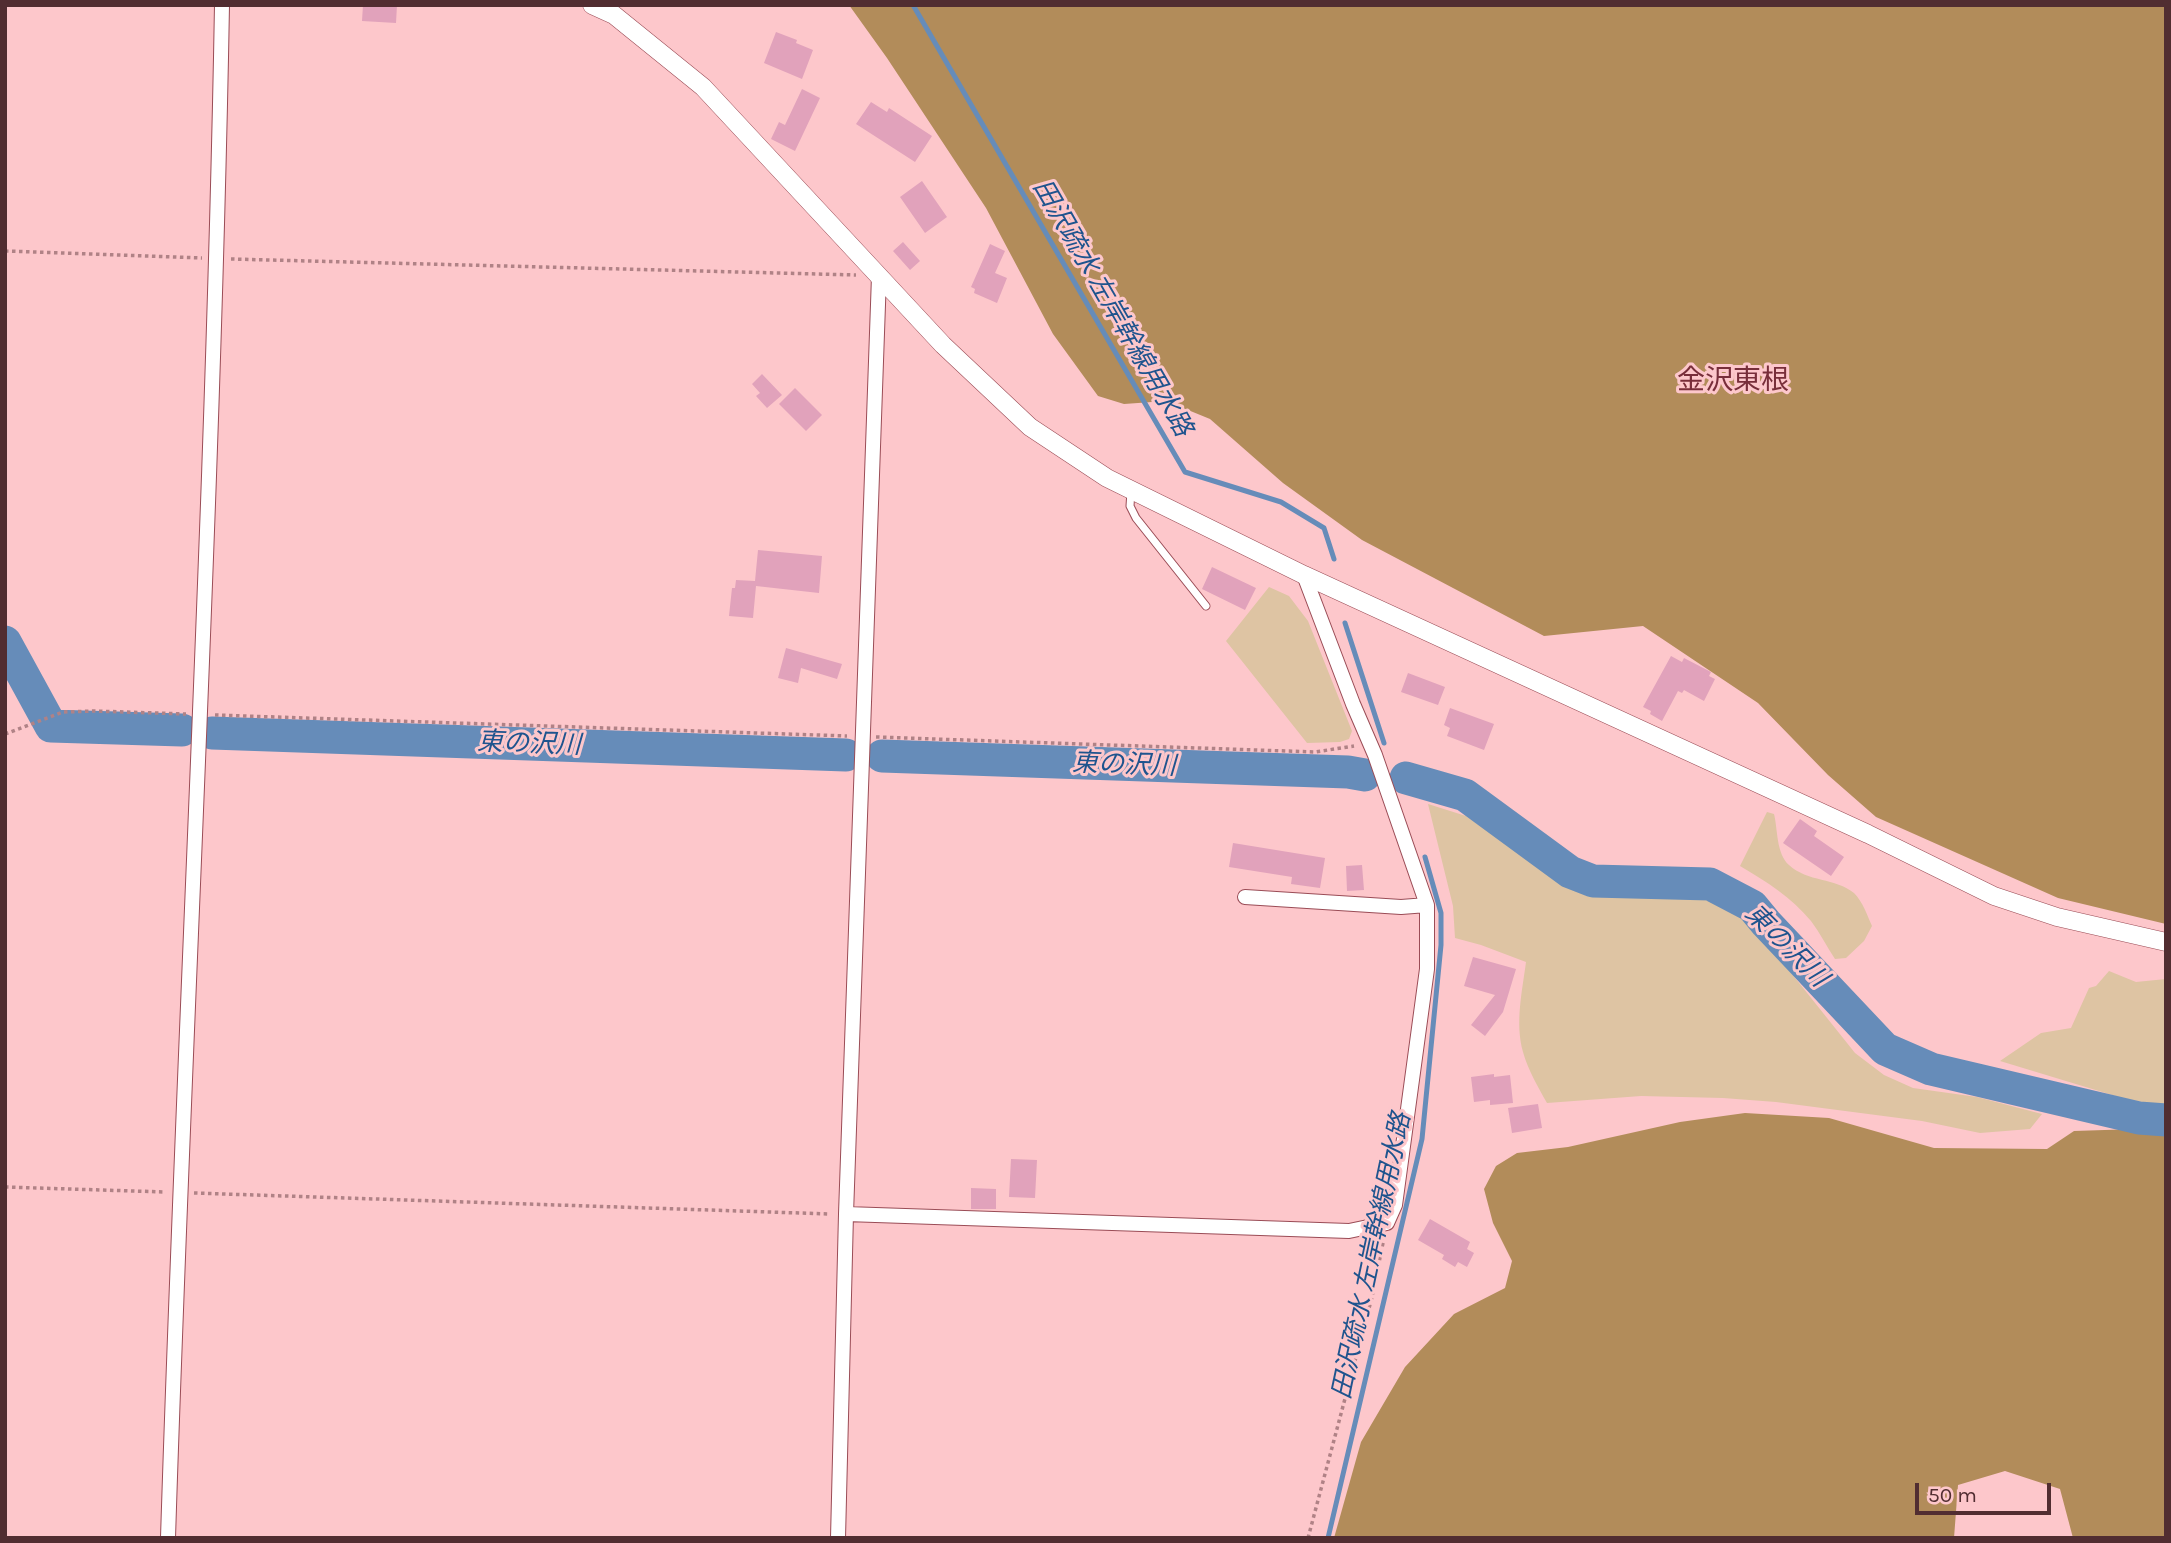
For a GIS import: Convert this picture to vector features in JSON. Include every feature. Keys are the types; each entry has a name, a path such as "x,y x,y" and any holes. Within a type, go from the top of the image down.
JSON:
{"street":[{"path":"168,1538 179,1193 218,258 222,5"},
{"path":"592,5 614,15 703,88 943,345 1030,427 1107,478 1304,575 1855,828 1994,895 2057,917 2166,942"},
{"path":"838,1538 846,1214 879,276"},
{"path":"846,1214 1349,1231 1387,1223 1395,1205 1427,969 1427,905 1370,744 1304,575"},
{"path":"1245,897 1401,907 1427,905"}],"lane":[{"path":"1131,490 1130,506 1136,518 1206,606"}],"path":[{"path":"5,251 879,276"},
{"path":"5,734 62,712 94,711 1315,752 1370,744"},
{"path":"5,1187 846,1214"},
{"path":"1308,1538 1372,1297 1387,1223"}],"shaded area":[{"path":"849,5 2166,5 2166,924 2058,898 1876,817 1828,775 1758,703 1643,626 1544,636 1362,540 1283,483 1210,419 1166,401 1124,404 1098,396 1053,334 986,208"},
{"path":"1269,587 1289,596 1308,621 1352,731 1349,739 1340,742 1307,743 1226,641"},
{"path":"1428,804 1466,816 1559,881 1575,889 1603,896 1684,895 1708,899 1734,910 1760,934 1855,1053 1884,1075 1913,1088 1977,1097 2042,1114 2030,1129 1980,1133 1922,1121 1776,1102 1723,1098 1641,1096 1547,1103 1528,1065 1521,1041 1520,1007 1526,962 1455,938 1453,906"},
{"path":"1767,812 1774,814 1780,848 1789,865 1804,874 1847,888 1862,904 1872,926 1864,941 1846,958 1835,959 1803,912 1778,890 1740,866"},
{"path":"2109,971 2136,982 2166,979 2166,1107 2122,1098 2000,1061 2041,1033 2071,1028 2089,988 2096,986"},
{"path":"1745,1113 1829,1118 1934,1148 2047,1149 2074,1131 2166,1128 2166,1538 2073,1538 2060,1489 2005,1471 1958,1485 1954,1538 1334,1538 1361,1442 1405,1367 1454,1314 1505,1288 1512,1261 1493,1223 1484,1189 1496,1166 1517,1153 1568,1147 1680,1122"}],"building":[{"path":"363,5 397,5 396,23 362,21"},
{"path":"776,32 813,50 802,79 764,63"},
{"path":"802,89 820,98 795,151 771,139 779,122 785,125"},
{"path":"871,102 887,112 889,108 932,136 915,162 856,124"},
{"path":"922,181 947,217 925,233 900,197"},
{"path":"903,242 920,261 910,270 893,251"},
{"path":"990,244 1005,251 995,273 1007,278 997,303 974,293 975,289 971,287"},
{"path":"762,374 782,395 767,408 756,396 760,393 752,384"},
{"path":"795,388 822,415 806,431 779,404"},
{"path":"758,550 822,556 819,593 756,586 753,618 729,616 732,588 735,588 736,580 755,581"},
{"path":"1212,567 1256,588 1245,610 1202,589"},
{"path":"786,648 842,664 837,679 801,668 798,683 778,678"},
{"path":"1671,656 1682,662 1684,658 1711,672 1709,676 1715,679 1704,701 1684,690 1682,693 1678,691 1662,721 1643,707"},
{"path":"1408,673 1445,687 1438,705 1401,692"},
{"path":"1450,708 1494,724 1484,750 1447,736 1450,728 1444,725"},
{"path":"1800,819 1817,831 1814,836 1844,857 1831,876 1783,843"},
{"path":"1233,843 1325,858 1320,888 1291,884 1292,877 1229,867"},
{"path":"1362,865 1364,890 1347,891 1346,866"},
{"path":"1473,957 1516,969 1503,1012 1485,1036 1471,1025 1495,995 1464,986"},
{"path":"1494,1074 1494,1077 1510,1075 1513,1103 1490,1105 1490,1100 1474,1102 1471,1077"},
{"path":"1538,1104 1542,1128 1512,1133 1508,1108"},
{"path":"1011,1159 1037,1160 1035,1198 1009,1197"},
{"path":"971,1188 996,1189 996,1209 971,1209"},
{"path":"1430,1219 1470,1242 1467,1249 1474,1253 1467,1267 1458,1262 1455,1267 1442,1259 1444,1255 1418,1240"}],"waterway":[{"name":"田沢疏水 左岸幹線用水路","path":"913,5 1185,472 1281,502 1324,528 1334,559"},
{"name":"田沢疏水 左岸幹線用水路","path":"1345,623 1384,743"},
{"name":"東の沢川","path":"5,642 51,726 182,730"},
{"name":"東の沢川","path":"212,733 846,755"},
{"name":"東の沢川","path":"882,756 1348,772 1365,775"},
{"name":"東の沢川","path":"1406,778 1465,795 1570,872 1593,881 1710,884 1752,906 1885,1049 1931,1069 2139,1118 2166,1120"},
{"name":"田沢疏水 左岸幹線用水路","path":"1328,1538 1422,1139 1441,945 1441,913 1425,857"}],"district":[{"name":"金沢東根","path":"1733,381"}]}
